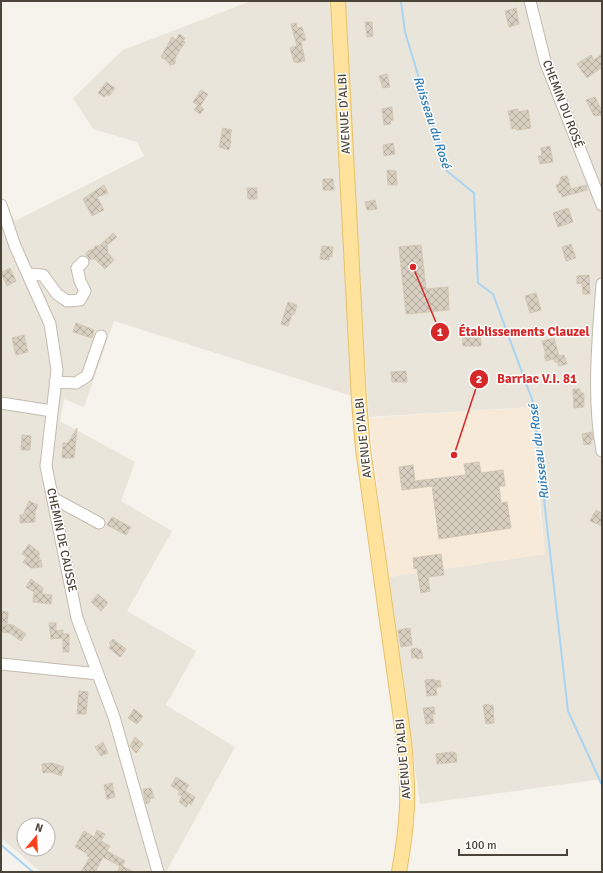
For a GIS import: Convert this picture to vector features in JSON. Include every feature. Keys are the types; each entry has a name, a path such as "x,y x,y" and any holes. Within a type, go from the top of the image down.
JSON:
{"main road":[{"name":"AVENUE D'ALBI","path":"338,1 357,366 363,449 404,741 407,776 407,806 404,844 399,872"}],"street":[{"name":"CHEMIN DU ROSÉ","path":"530,1 545,61 602,205"},
{"name":"CHEMIN DE CAUSSE","path":"1,207 15,246 50,324 57,370 46,466 78,618 114,717 158,872"},
{"path":"28,274 43,275 57,294 67,301 80,300 85,291 80,281 77,268 83,262"},
{"path":"602,284 597,355 597,398 598,427 602,451"},
{"path":"55,382 76,383 87,376 101,336"},
{"path":"1,403 52,411"},
{"path":"53,498 100,523"},
{"path":"1,664 98,674"}],"shaded area":[{"path":"251,1 330,1 352,396 114,321 84,407 64,399 60,421 135,462 121,501 172,531 127,611 196,651 166,705 235,747 166,872 41,872 23,857 56,857 56,817 16,817 16,851 1,838 1,195 15,221 144,156 137,142 93,129 73,98 123,50"},
{"path":"345,1 602,1 602,779 420,804 389,577 545,554 531,407 369,417 352,151"},
{"path":"531,407 537,493 545,554 389,577 369,418"}],"building":[{"path":"516,8 519,24 509,27 505,11"},
{"path":"365,22 372,22 373,36 367,37"},
{"path":"296,23 297,28 302,27 306,40 301,41 305,61 296,63 296,61 294,62 290,48 297,46 291,24"},
{"path":"179,34 185,38 183,41 185,42 175,58 175,64 170,65 161,57 172,37 176,40"},
{"path":"602,54 602,67 587,78 577,64 591,55 594,60"},
{"path":"387,74 390,87 383,88 379,76"},
{"path":"106,82 115,88 109,96 106,94 104,97 98,93"},
{"path":"201,90 208,94 200,106 204,109 200,114 194,110 198,105 193,102"},
{"path":"595,97 602,111 602,115 594,116 586,100"},
{"path":"392,107 393,120 390,121 391,124 384,125 382,109"},
{"path":"518,109 518,112 528,110 531,128 517,130 516,128 512,129 508,111"},
{"path":"223,128 232,130 230,135 231,141 229,150 219,147"},
{"path":"393,143 395,154 384,156 383,145"},
{"path":"550,146 553,162 540,164 538,156 542,156 541,148"},
{"path":"387,170 396,171 397,185 388,185"},
{"path":"567,176 571,189 586,185 587,190 562,197 556,185 559,184 561,177"},
{"path":"323,179 333,179 334,190 323,190"},
{"path":"104,185 108,193 97,197 104,210 92,216 83,199"},
{"path":"247,188 257,188 257,199 248,199"},
{"path":"375,200 377,209 367,210 365,202"},
{"path":"568,208 573,222 558,227 553,213"},
{"path":"113,233 117,237 107,245 108,253 114,260 105,269 95,259 89,259 86,254 88,251 94,249 95,246 99,246"},
{"path":"571,244 576,258 566,261 562,247"},
{"path":"421,245 426,289 448,287 449,310 406,314 399,247"},
{"path":"322,246 333,247 332,257 330,256 329,260 320,259"},
{"path":"10,268 16,281 7,286 1,273"},
{"path":"589,275 590,294 583,294 582,283 577,284 577,276"},
{"path":"536,293 541,310 530,313 525,296"},
{"path":"288,302 297,305 288,326 281,324"},
{"path":"76,323 94,330 92,338 73,332"},
{"path":"462,333 480,333 481,346 463,346"},
{"path":"24,335 28,352 16,355 12,338"},
{"path":"554,338 559,356 564,355 567,364 559,366 558,362 555,362 554,359 546,361 542,341"},
{"path":"406,371 407,382 392,382 391,372"},
{"path":"573,389 580,389 580,393 584,393 584,407 574,408"},
{"path":"77,428 74,458 62,458 63,443 68,443"},
{"path":"592,432 593,440 591,440 591,444 584,445 582,434"},
{"path":"22,435 31,436 30,450 21,450"},
{"path":"479,462 481,473 503,470 505,486 499,486 501,503 507,502 511,528 439,539 432,486 402,490 399,467 413,465 415,481 466,475 464,464"},
{"path":"29,501 38,505 35,512 35,522 20,523 20,515 23,515"},
{"path":"596,510 602,513 602,526 590,521"},
{"path":"112,517 131,527 126,535 107,525"},
{"path":"29,544 39,552 39,560 41,560 42,567 31,568 23,562 27,557 22,554"},
{"path":"441,554 444,575 428,577 430,591 421,593 417,568 414,569 413,558"},
{"path":"31,579 43,588 42,594 52,595 51,604 33,602 34,592 26,587"},
{"path":"98,594 108,603 101,611 91,602"},
{"path":"1,611 8,612 7,624 13,625 26,634 21,641 10,633 1,632"},
{"path":"49,623 56,623 56,631 63,630 63,634 69,634 69,652 63,652 63,638 51,639"},
{"path":"410,628 412,645 401,647 398,630"},
{"path":"113,639 126,649 120,657 109,648 111,645 109,643"},
{"path":"417,648 418,650 421,649 423,658 412,658 411,649"},
{"path":"434,679 435,681 440,680 441,687 436,687 437,695 427,696 425,680"},
{"path":"79,691 88,692 86,714 77,714"},
{"path":"489,704 489,706 493,705 494,723 486,724 483,705"},
{"path":"434,707 435,714 432,714 434,723 426,724 423,708"},
{"path":"134,709 143,716 137,724 128,718"},
{"path":"135,737 143,744 136,753 130,746"},
{"path":"103,742 108,753 101,756 95,747"},
{"path":"456,753 457,762 437,764 436,754"},
{"path":"52,763 64,767 61,776 51,772 43,773 42,764"},
{"path":"176,777 189,785 185,791 195,797 191,805 189,803 186,807 179,802 182,796 178,794 180,791 171,786"},
{"path":"112,783 115,797 107,799 104,785"},
{"path":"151,788 154,798 149,799 150,802 146,804 143,789"},
{"path":"97,830 105,834 101,841 110,846 107,851 125,861 122,866 134,872 122,872 118,870 120,866 103,857 95,872 81,872 90,857 87,856 88,854 75,847 84,831 94,837"}],"waterway":[{"name":"Ruisseau du Rosé","path":"401,1 405,32 447,171 474,193 478,283 493,294 533,402 568,711 602,785"},
{"path":"1,845 33,872"}],"place":[{"name":"Établissements Clauzel","path":"413,267"},
{"name":"Barriac V.I. 81","path":"454,455"}]}
